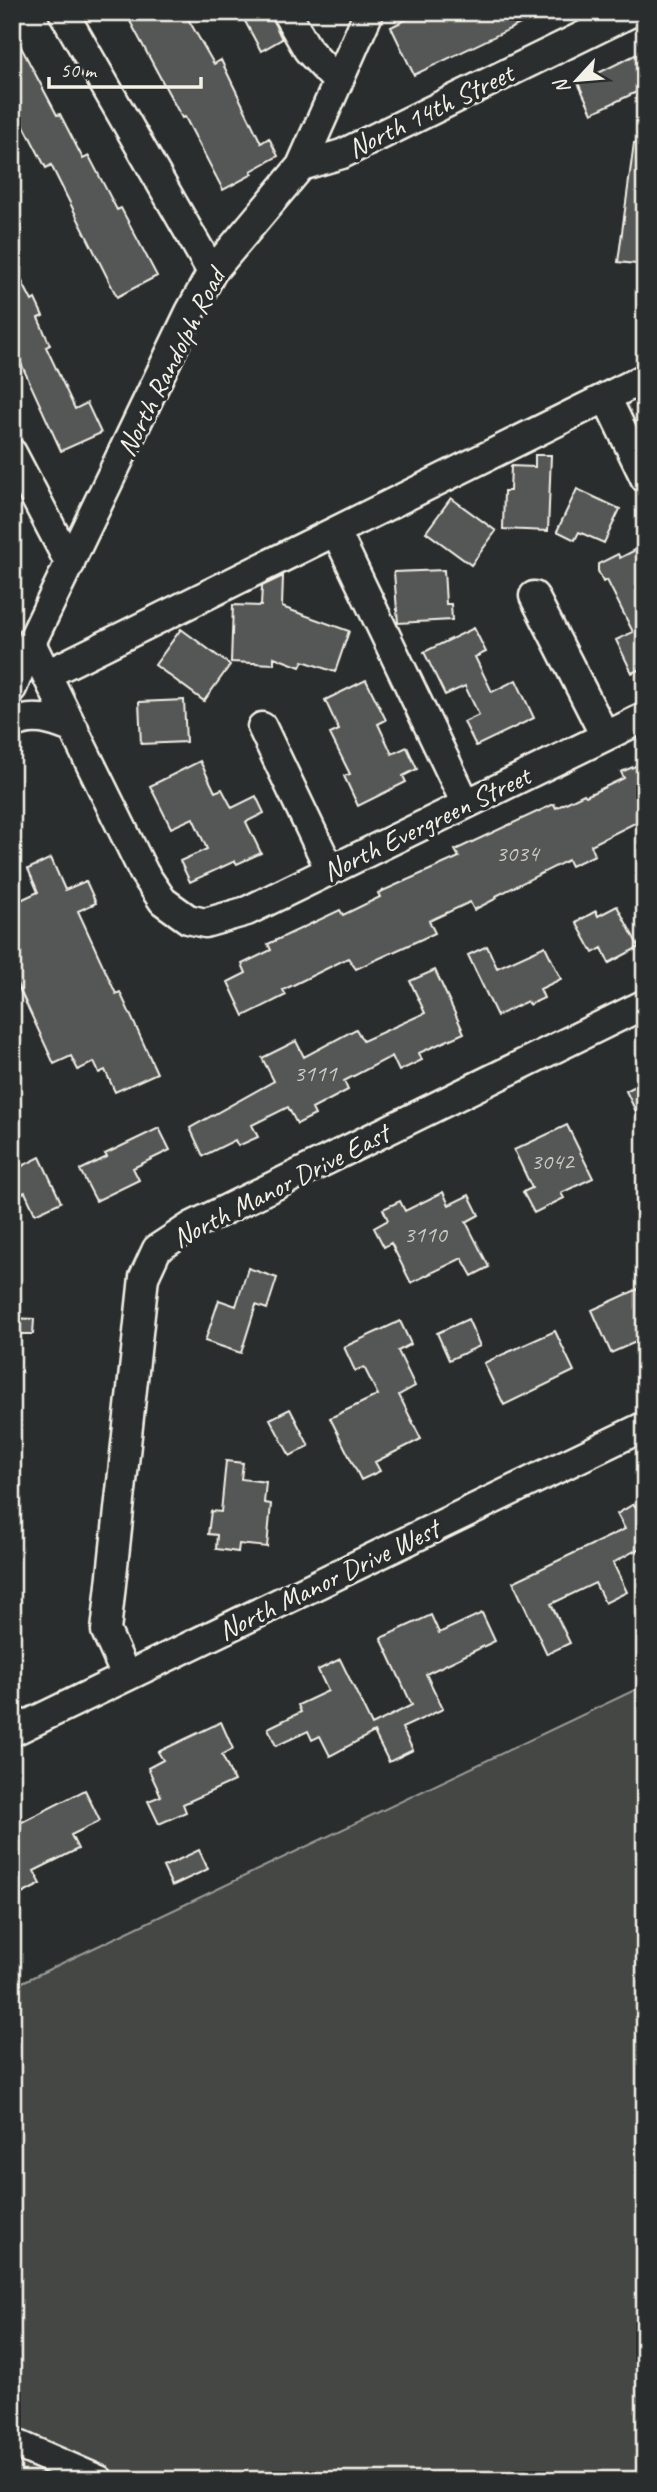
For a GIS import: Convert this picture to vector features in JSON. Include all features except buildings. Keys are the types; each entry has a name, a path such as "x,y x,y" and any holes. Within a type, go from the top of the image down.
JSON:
{"street":[{"path":"63,12 212,272"},
{"path":"286,12 309,50 337,81"},
{"name":"North Randolph Road","path":"12,688 190,312 212,272 302,166 369,12"},
{"name":"North 14th Street","path":"302,166 342,154 632,12"},
{"path":"47,674 645,379"},
{"path":"606,397 645,478"},
{"path":"12,453 69,564"},
{"path":"336,532 466,804"},
{"path":"534,596 605,736"},
{"path":"32,642 74,729"},
{"name":"North Evergreen Street","path":"74,729 144,873 163,901 188,919 205,923 247,911 645,717"},
{"path":"12,724 32,718 48,719 74,729"},
{"path":"261,727 330,870"},
{"name":"North Manor Drive East","path":"126,1676 106,1631 144,1277 157,1249 192,1226 645,1003"},
{"name":"North Manor Drive West","path":"12,1732 645,1426"},
{"path":"12,2442 99,2480"}],"shaded area":[{"path":"645,1685 645,2480 12,2480 12,1987"}]}
